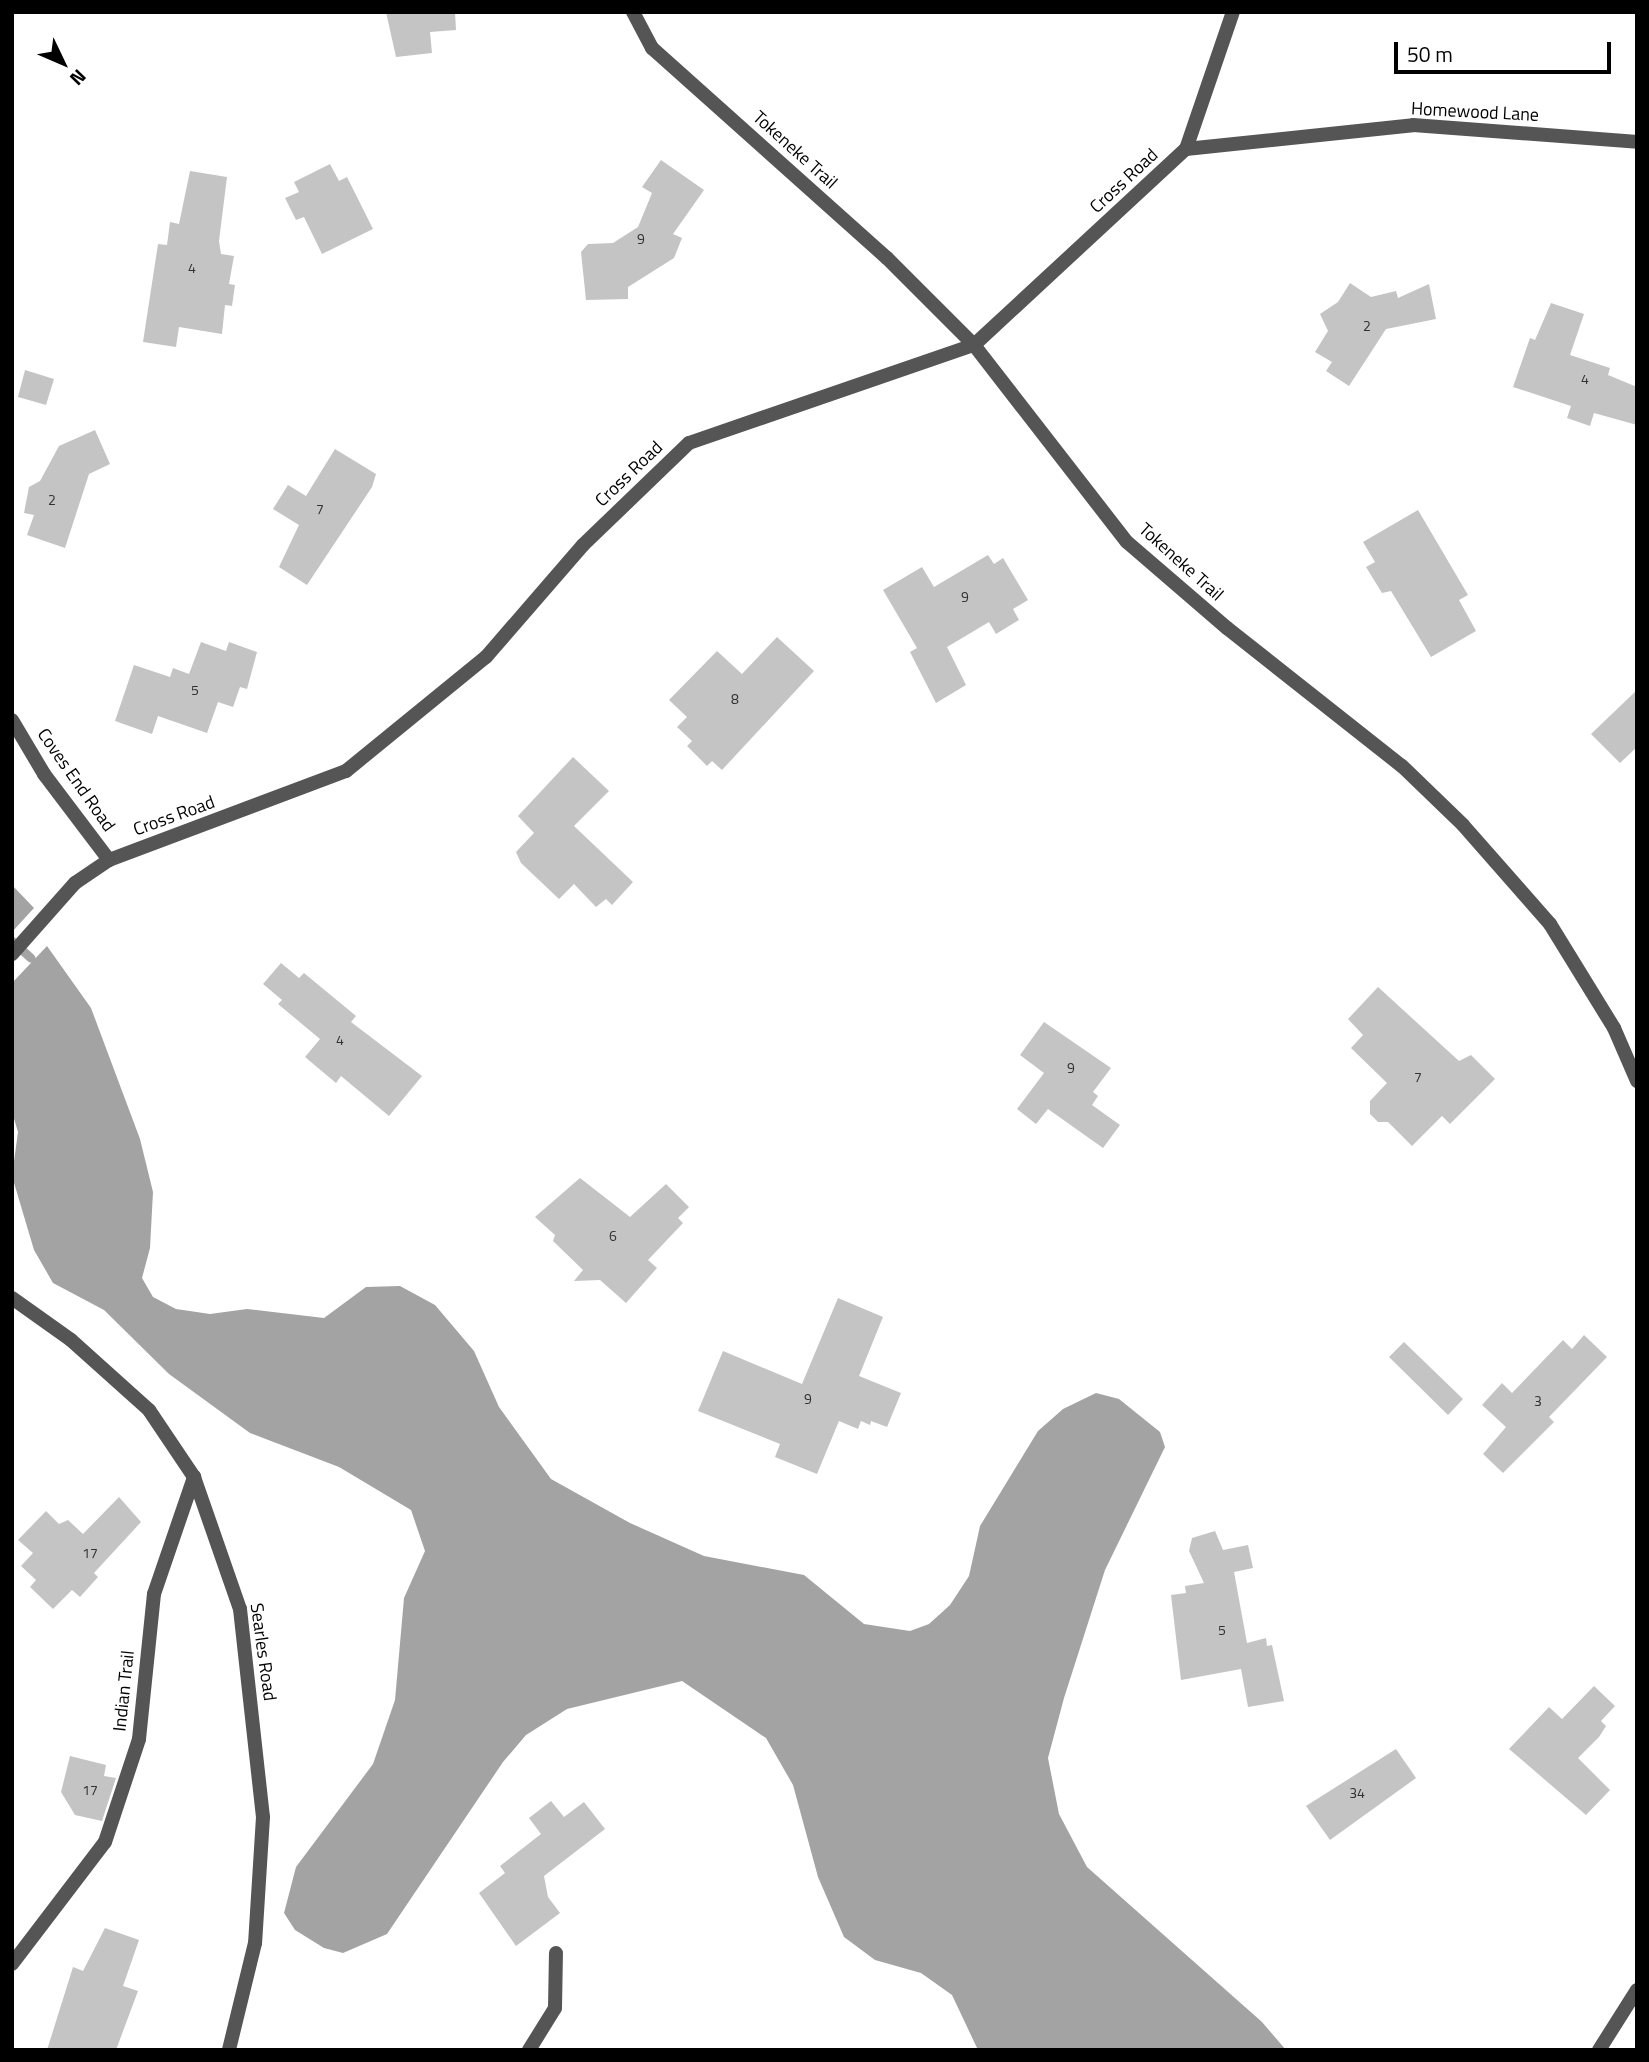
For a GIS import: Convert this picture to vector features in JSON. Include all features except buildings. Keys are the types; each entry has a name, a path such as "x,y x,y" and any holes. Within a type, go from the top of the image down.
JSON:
{"street":[{"name":"Tokeneke Trail","path":"634,12 652,48 887,258 974,345 1127,542 1227,628 1402,766 1463,825 1549,924 1615,1028 1637,1081"},
{"name":"Cross Road","path":"12,954 75,883 109,860 346,771 486,657 583,545 688,443 974,345 1186,149 1233,12"},
{"name":"Homewood Lane","path":"1186,149 1413,125 1637,142"},
{"name":"Coves End Road","path":"12,720 44,774 109,860"},
{"name":"Searles Road","path":"12,1298 71,1340 149,1410 194,1477 240,1609 263,1817 255,1943 229,2050"},
{"name":"Indian Trail","path":"12,1964 105,1842 139,1739 154,1594 194,1477"},
{"path":"529,2050 555,2008 556,1953"},
{"path":"1599,2050 1637,1990"}],"shaded area":[{"path":"12,885 34,908 12,932"},
{"path":"47,946 91,1008 140,1139 153,1192 150,1248 142,1278 153,1297 176,1309 210,1314 247,1309 324,1318 366,1287 400,1286 435,1305 474,1351 499,1407 551,1479 630,1523 704,1556 804,1575 864,1624 910,1631 929,1624 950,1605 969,1576 980,1526 1038,1431 1063,1409 1096,1393 1119,1399 1160,1432 1165,1447 1105,1570 1048,1758 1059,1814 1087,1867 1262,2022 1286,2050 978,2050 952,1995 921,1973 875,1960 844,1937 818,1877 793,1785 766,1738 682,1681 567,1709 526,1735 503,1762 387,1934 343,1953 324,1948 295,1930 284,1913 296,1867 373,1764 395,1700 404,1598 425,1551 411,1510 339,1467 250,1433 169,1374 104,1310 53,1283 34,1250 12,1176 18,1132 12,1112 12,983"}],"waterway":[{"path":"12,941 31,958"}]}
